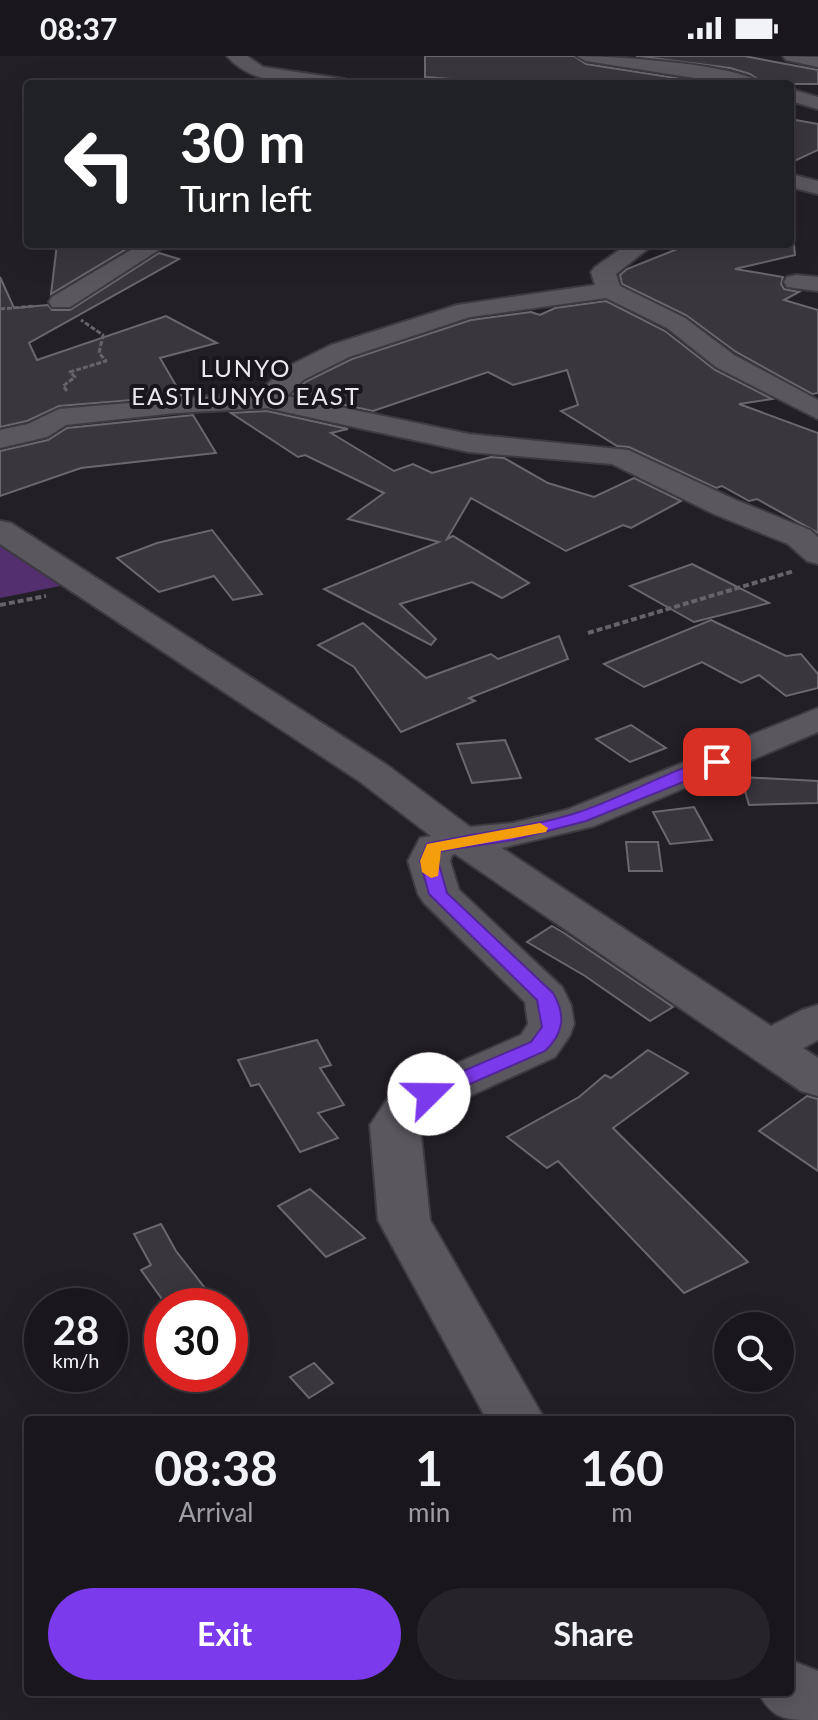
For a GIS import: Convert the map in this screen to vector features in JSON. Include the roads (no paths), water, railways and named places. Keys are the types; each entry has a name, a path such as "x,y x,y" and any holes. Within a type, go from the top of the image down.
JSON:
{"street":[{"path":"236,56 258,72 315,80"},
{"path":"586,56 739,80"},
{"path":"792,56 818,62"},
{"path":"733,78 754,64"},
{"path":"794,96 818,103"},
{"path":"794,181 818,188"},
{"path":"50,304 150,248"},
{"path":"609,290 603,272 637,248"},
{"path":"267,400 294,374 340,351 466,310 609,290 676,323 725,361 818,411"},
{"path":"0,439 37,431 59,417 267,400 469,443 618,456 725,507 799,537 812,560"},
{"path":"0,530 373,773 462,840 818,1080"},
{"path":"514,1416 404,1220 395,1125 409,1104 538,1046 548,1037 552,1027 551,1012 546,997 439,894 429,861 434,847 462,840 513,835 580,818 818,719"},
{"path":"769,1047 818,1020"},
{"path":"794,1692 818,1704"}],"district":[{"name":"LUNYO EASTLUNYO EAST","path":"246,383"}]}
